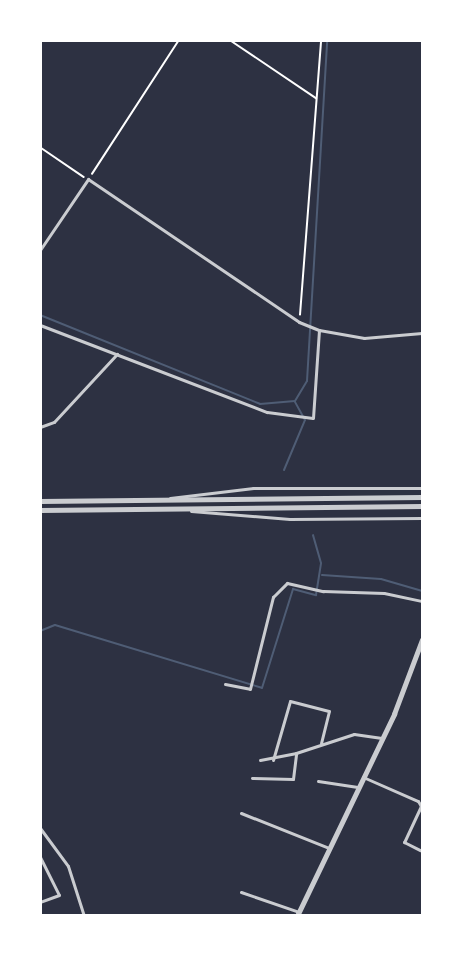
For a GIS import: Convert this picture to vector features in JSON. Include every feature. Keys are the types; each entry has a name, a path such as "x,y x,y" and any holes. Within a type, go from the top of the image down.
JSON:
{"street":[{"path":"40,250 88,179 299,322 317,329 364,338 423,333"},
{"path":"40,325 267,412 313,418 317,329"},
{"path":"40,427 54,422 117,354"},
{"path":"162,499 232,489 423,488"},
{"path":"40,501 423,496"},
{"path":"40,510 423,506"},
{"path":"161,508 290,519 423,518"},
{"path":"225,684 250,689 276,590 287,583 323,591 384,593 423,601"},
{"path":"241,892 298,914 382,738 423,640"},
{"path":"273,759 290,701 329,711 321,743"},
{"path":"260,760 296,753 354,734 382,738"},
{"path":"252,778 293,779 296,753"},
{"path":"363,777 418,801 421,806 404,842 420,850"},
{"path":"318,781 358,786"},
{"path":"241,813 331,848"},
{"path":"41,828 68,866 84,915 112,915"},
{"path":"40,857 59,895 40,902"}],"path":[{"path":"40,147 88,179 179,40"},
{"path":"230,40 317,99"},
{"path":"299,322 321,40"}],"waterway":[{"path":"40,315 260,404 295,401 307,381 327,40"},
{"path":"284,470 305,420 295,402"},
{"path":"40,631 55,625 262,688 293,589 316,595 321,563 313,535"},
{"path":"322,575 381,579 422,591"}]}
